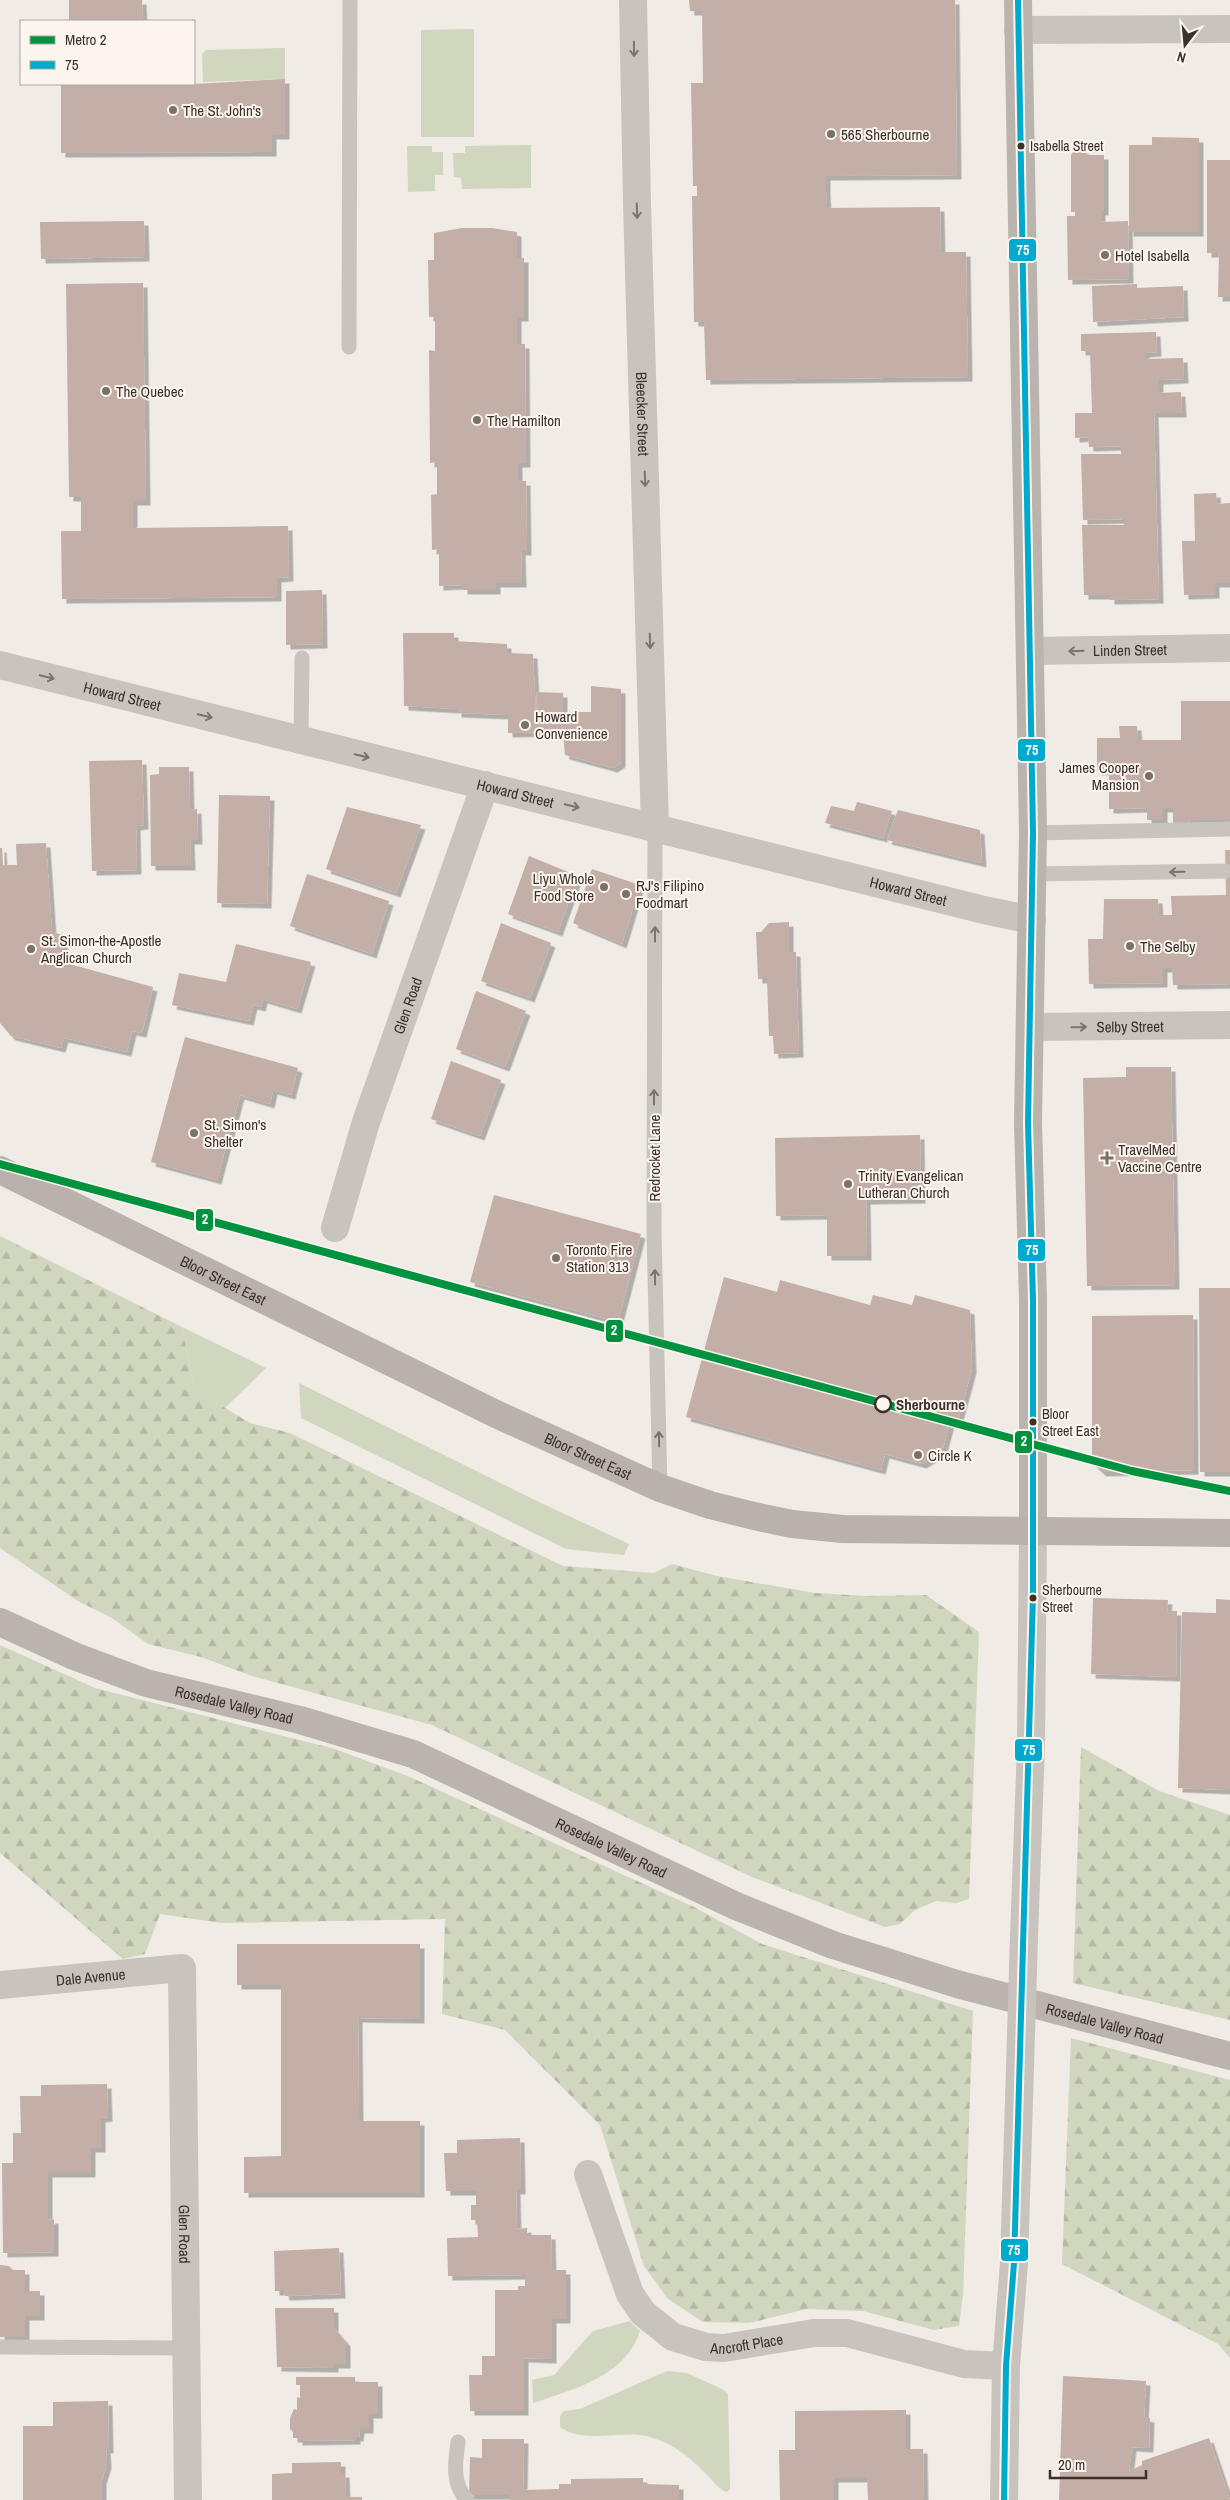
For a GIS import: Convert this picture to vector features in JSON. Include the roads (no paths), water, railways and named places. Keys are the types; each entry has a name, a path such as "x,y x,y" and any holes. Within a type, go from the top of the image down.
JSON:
{"main road":[{"name":"Bloor Street East","path":"0,1170 498,1415 660,1488 710,1505 792,1524 843,1529 1230,1533"}],"street":[{"name":"Bleecker Street","path":"634,0 637,213 656,827"},
{"path":"1004,2500 1006,2366 1014,2263 1031,1745 1033,1532 1033,1300 1028,1123 1032,833 1018,0"},
{"path":"1018,30 1230,29"},
{"name":"Linden Street","path":"1030,651 1230,648"},
{"name":"Howard Street","path":"0,665 984,910 1032,920"},
{"name":"Glen Road","path":"335,1228 366,1122 485,785"},
{"name":"Selby Street","path":"1030,1027 1230,1025"},
{"name":"Rosedale Valley Road","path":"0,1622 74,1656 146,1683 300,1720 413,1754 736,1906 833,1945 957,1984 1230,2056"},
{"name":"Glen Road","path":"182,1968 188,2500"},
{"name":"Dale Avenue","path":"0,1985 182,1968"},
{"name":"Ancroft Place","path":"588,2174 630,2294 643,2313 673,2337 706,2348 724,2348 814,2333 847,2333 964,2364 1006,2366"}],"lane":[{"path":"349,347 350,0"},
{"path":"302,658 302,741"},
{"name":"Redrocket Lane","path":"656,827 654,1231 660,1488"},
{"path":"1032,833 1230,830"},
{"path":"1032,874 1226,871"},
{"path":"0,2347 187,2348"},
{"path":"458,2442 454,2470 462,2494 467,2500"}],"metro line":[{"name":"2","path":"0,1164 1132,1471 1230,1491"}],"place":[{"name":"The St. John's","path":"173,110"},
{"name":"565 Sherbourne","path":"831,134"},
{"name":"Isabella Street","path":"1021,146"},
{"name":"Hotel Isabella","path":"1105,255"},
{"name":"The Quebec","path":"106,391"},
{"name":"The Hamilton","path":"477,420"},
{"name":"Howard Convenience","path":"525,725"},
{"name":"James Cooper Mansion","path":"1149,776"},
{"name":"Liyu Whole Food Store","path":"604,887"},
{"name":"RJ's Filipino Foodmart","path":"626,894"},
{"name":"The Selby","path":"1130,946"},
{"name":"St. Simon-the-Apostle Anglican Church","path":"31,949"},
{"name":"St. Simon's Shelter","path":"194,1133"},
{"name":"TravelMed Vaccine Centre","path":"1107,1158"},
{"name":"Trinity Evangelican Lutheran Church","path":"848,1184"},
{"name":"Toronto Fire Station 313","path":"556,1258"},
{"name":"Sherbourne","path":"883,1404"},
{"name":"Bloor Street East","path":"1033,1422"},
{"name":"Circle K","path":"918,1455"},
{"name":"Sherbourne Street","path":"1033,1598"}]}
